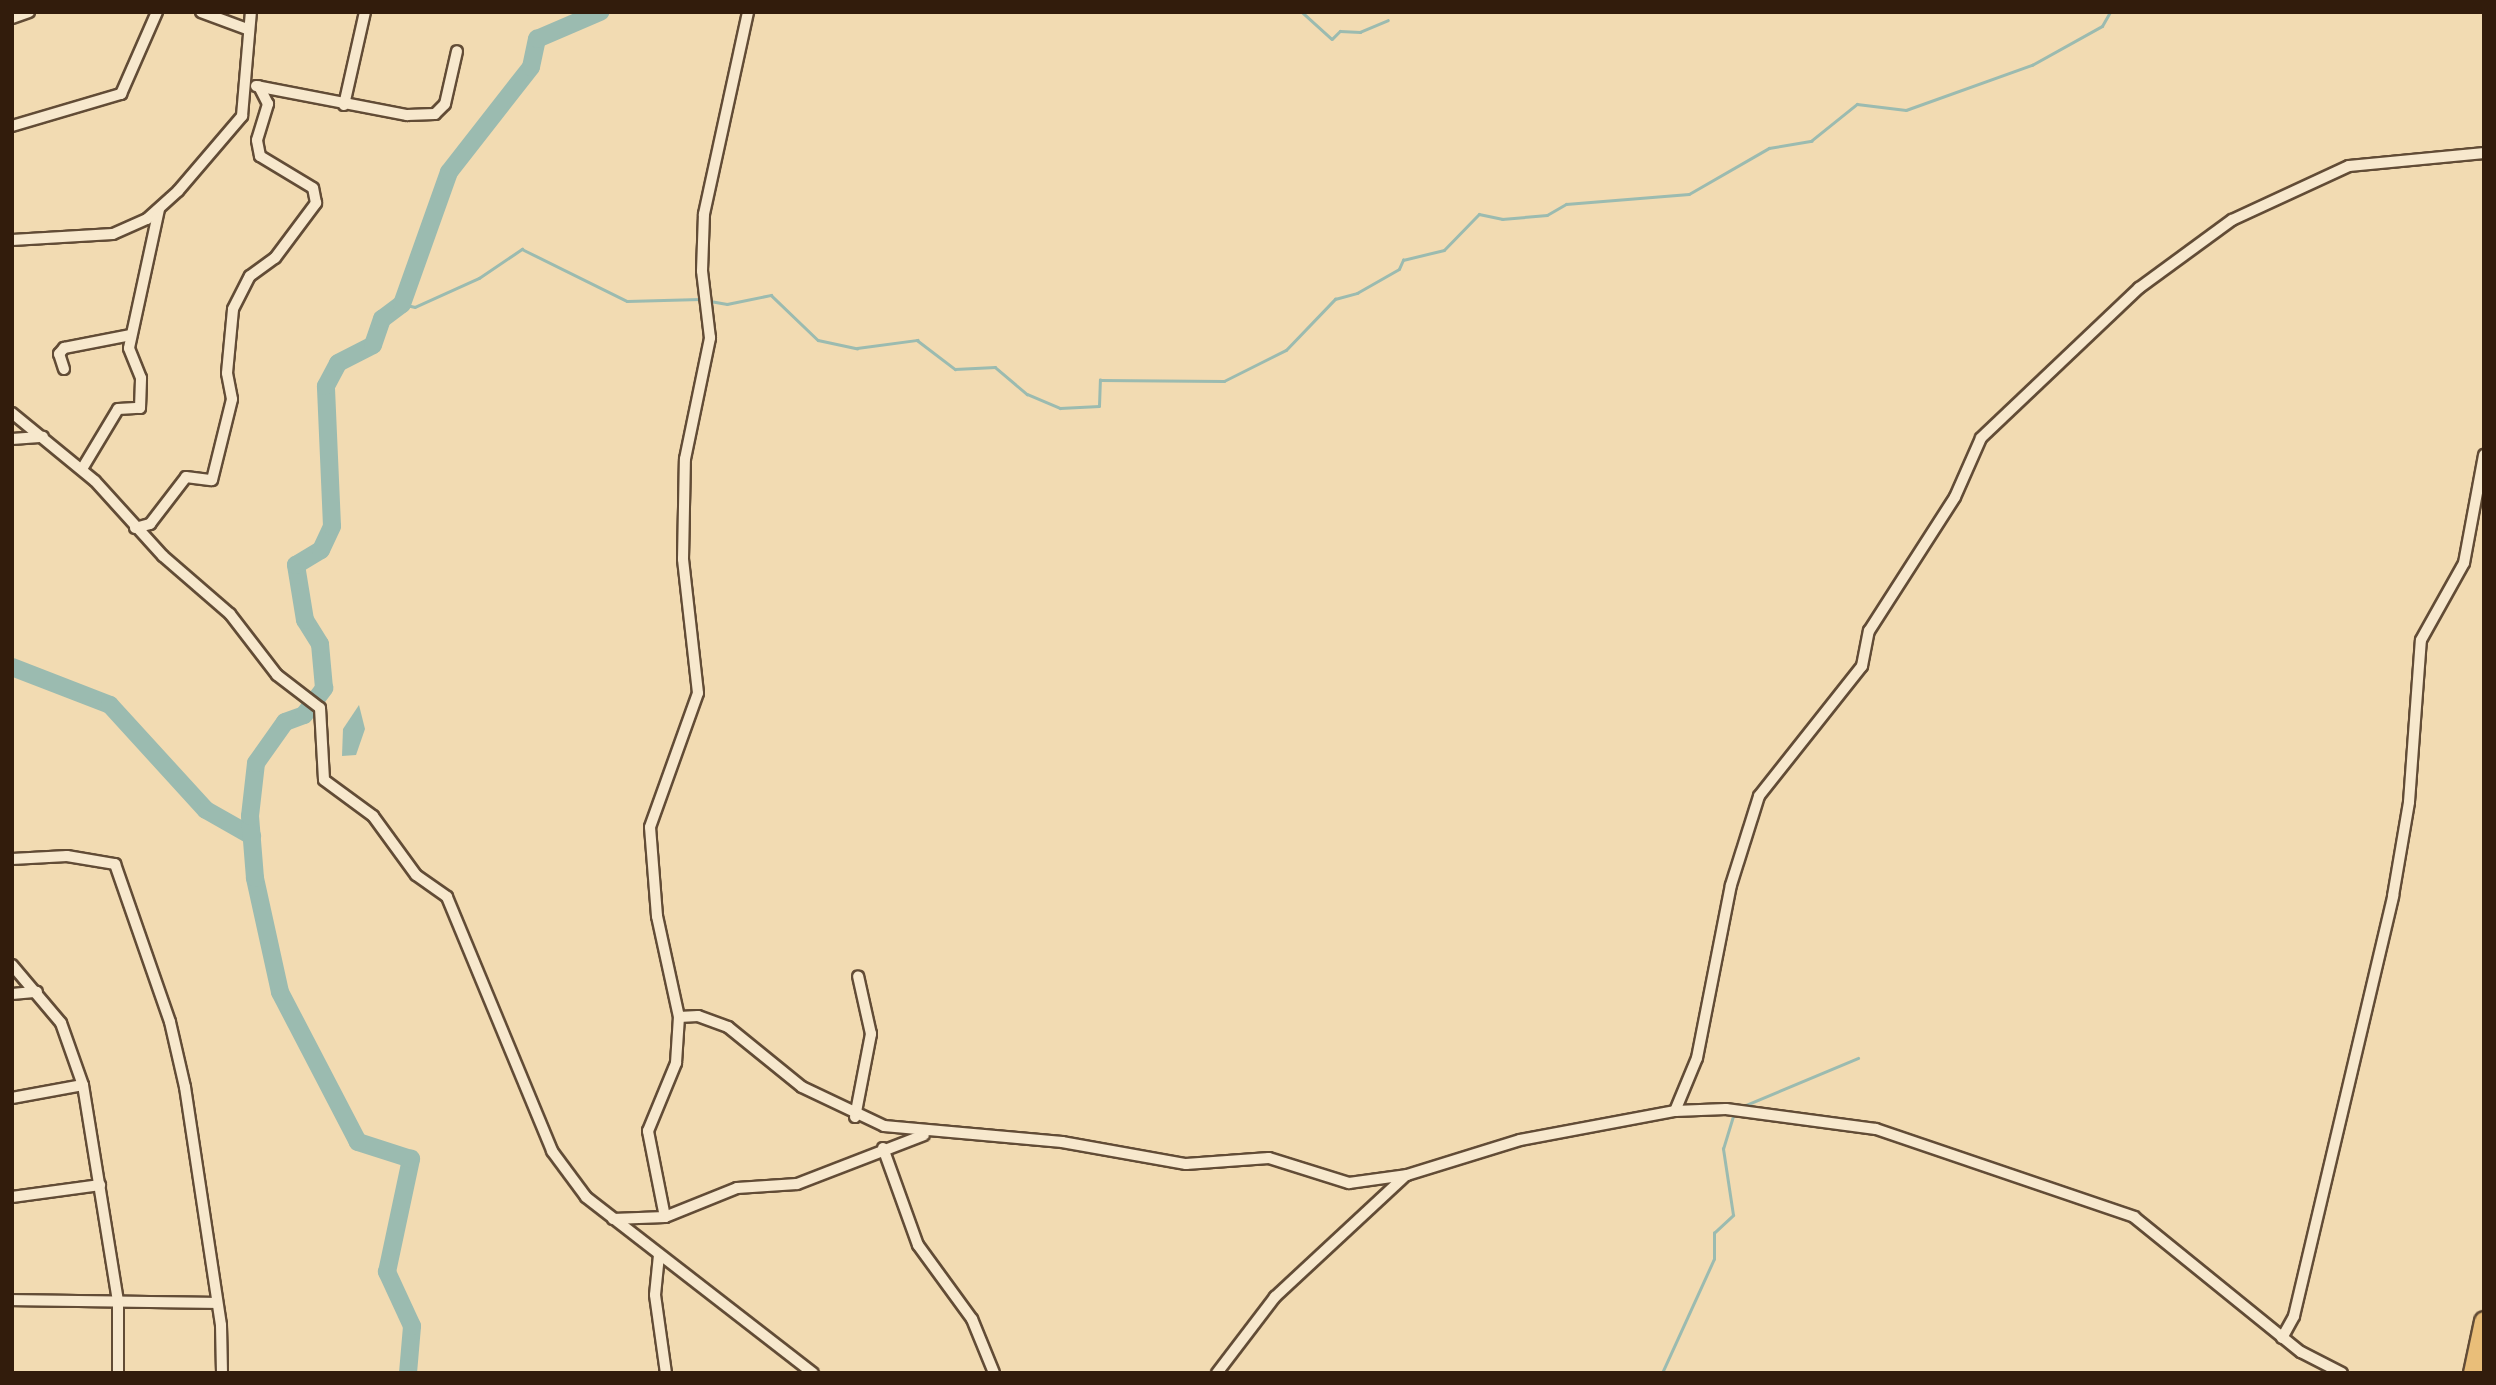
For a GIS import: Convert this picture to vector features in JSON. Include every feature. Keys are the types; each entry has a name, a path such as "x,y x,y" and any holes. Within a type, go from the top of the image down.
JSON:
{"highway":[{"path":"2473,1373 2484,1321"}],"street":[{"path":"12,18 29,12"},
{"path":"12,126 121,94 157,12"},
{"path":"201,12 247,29"},
{"path":"12,240 113,234 159,209 238,125 246,84 247,29 251,12"},
{"path":"344,105 365,12"},
{"path":"664,1217 649,1131 676,1063 679,1017 657,916 650,827 698,693 683,559 685,459 710,338 702,271 704,214 748,12"},
{"path":"246,84 407,115 442,111 457,51"},
{"path":"135,528 150,524 186,477 212,480 232,400 227,373 233,309 250,276 275,258 316,202 313,188 260,156 257,140 268,104 259,86"},
{"path":"1675,1111 1697,1058 1731,885 1759,796 1862,666 1869,631 1955,497 1981,438 2139,288 2232,220 2349,166 2484,153"},
{"path":"82,469 118,409 140,408 131,335 159,209"},
{"path":"64,369 59,354 64,348 131,335"},
{"path":"12,412 82,469 135,528 230,614 277,675 320,708 324,780 373,816 416,875 447,897 552,1151 610,1219 813,1373"},
{"path":"12,439 43,438"},
{"path":"2282,1338 2294,1316 2393,896 2409,802 2421,640 2464,563 2484,455"},
{"path":"12,859 67,856 116,864 178,1057 216,1303 222,1373"},
{"path":"12,964 61,1023 83,1085 118,1300 118,1373"},
{"path":"855,1117 871,1034 858,976"},
{"path":"12,994 37,992"},
{"path":"679,1017 698,1016 728,1027 781,1073 855,1117 930,1134 1029,1138 1186,1164 1280,1159 1349,1182 1407,1174 1520,1140 1675,1111 1726,1109 1876,1129 2106,1207 2160,1236 2282,1338 2342,1373"},
{"path":"12,1098 83,1085"},
{"path":"610,1219 664,1217 737,1188 819,1178 883,1148 930,1134"},
{"path":"883,1148 918,1245 972,1319 995,1373"},
{"path":"1217,1373 1275,1297 1407,1174"},
{"path":"12,1197 100,1185"},
{"path":"659,1255 655,1295 666,1373"},
{"path":"12,1300 216,1303"}],"water":[{"path":"359,705 365,729 356,755 342,756 343,729"}],"waterway":[{"path":"408,1373 412,1326 387,1272 411,1159 358,1142 280,992 255,878 250,816 256,763 285,722 304,715 324,688 320,644 305,620 296,565 321,550 332,526 326,386 338,363 373,345 382,319 402,304 449,172 531,67 537,39 600,12"},
{"path":"1302,12 1332,39 1340,31 1360,32 1388,20"},
{"path":"710,301 727,304 771,295 818,340 857,348 917,340 955,369 995,367 1027,394 1060,408 1099,406 1100,380 1224,381 1286,350 1335,299 1357,293 1399,269 1403,260 1444,250 1479,214 1502,219 1547,215 1566,204 1689,194 1769,148 1811,141 1857,104 1906,110 2032,65 2102,26 2110,12"},
{"path":"402,304 415,307 479,278 522,249 627,301 700,299"},
{"path":"12,667 110,705 206,810 252,836"},
{"path":"1739,1108 1858,1058"},
{"path":"1662,1373 1714,1259 1714,1233 1733,1215 1723,1149 1734,1112"}]}
